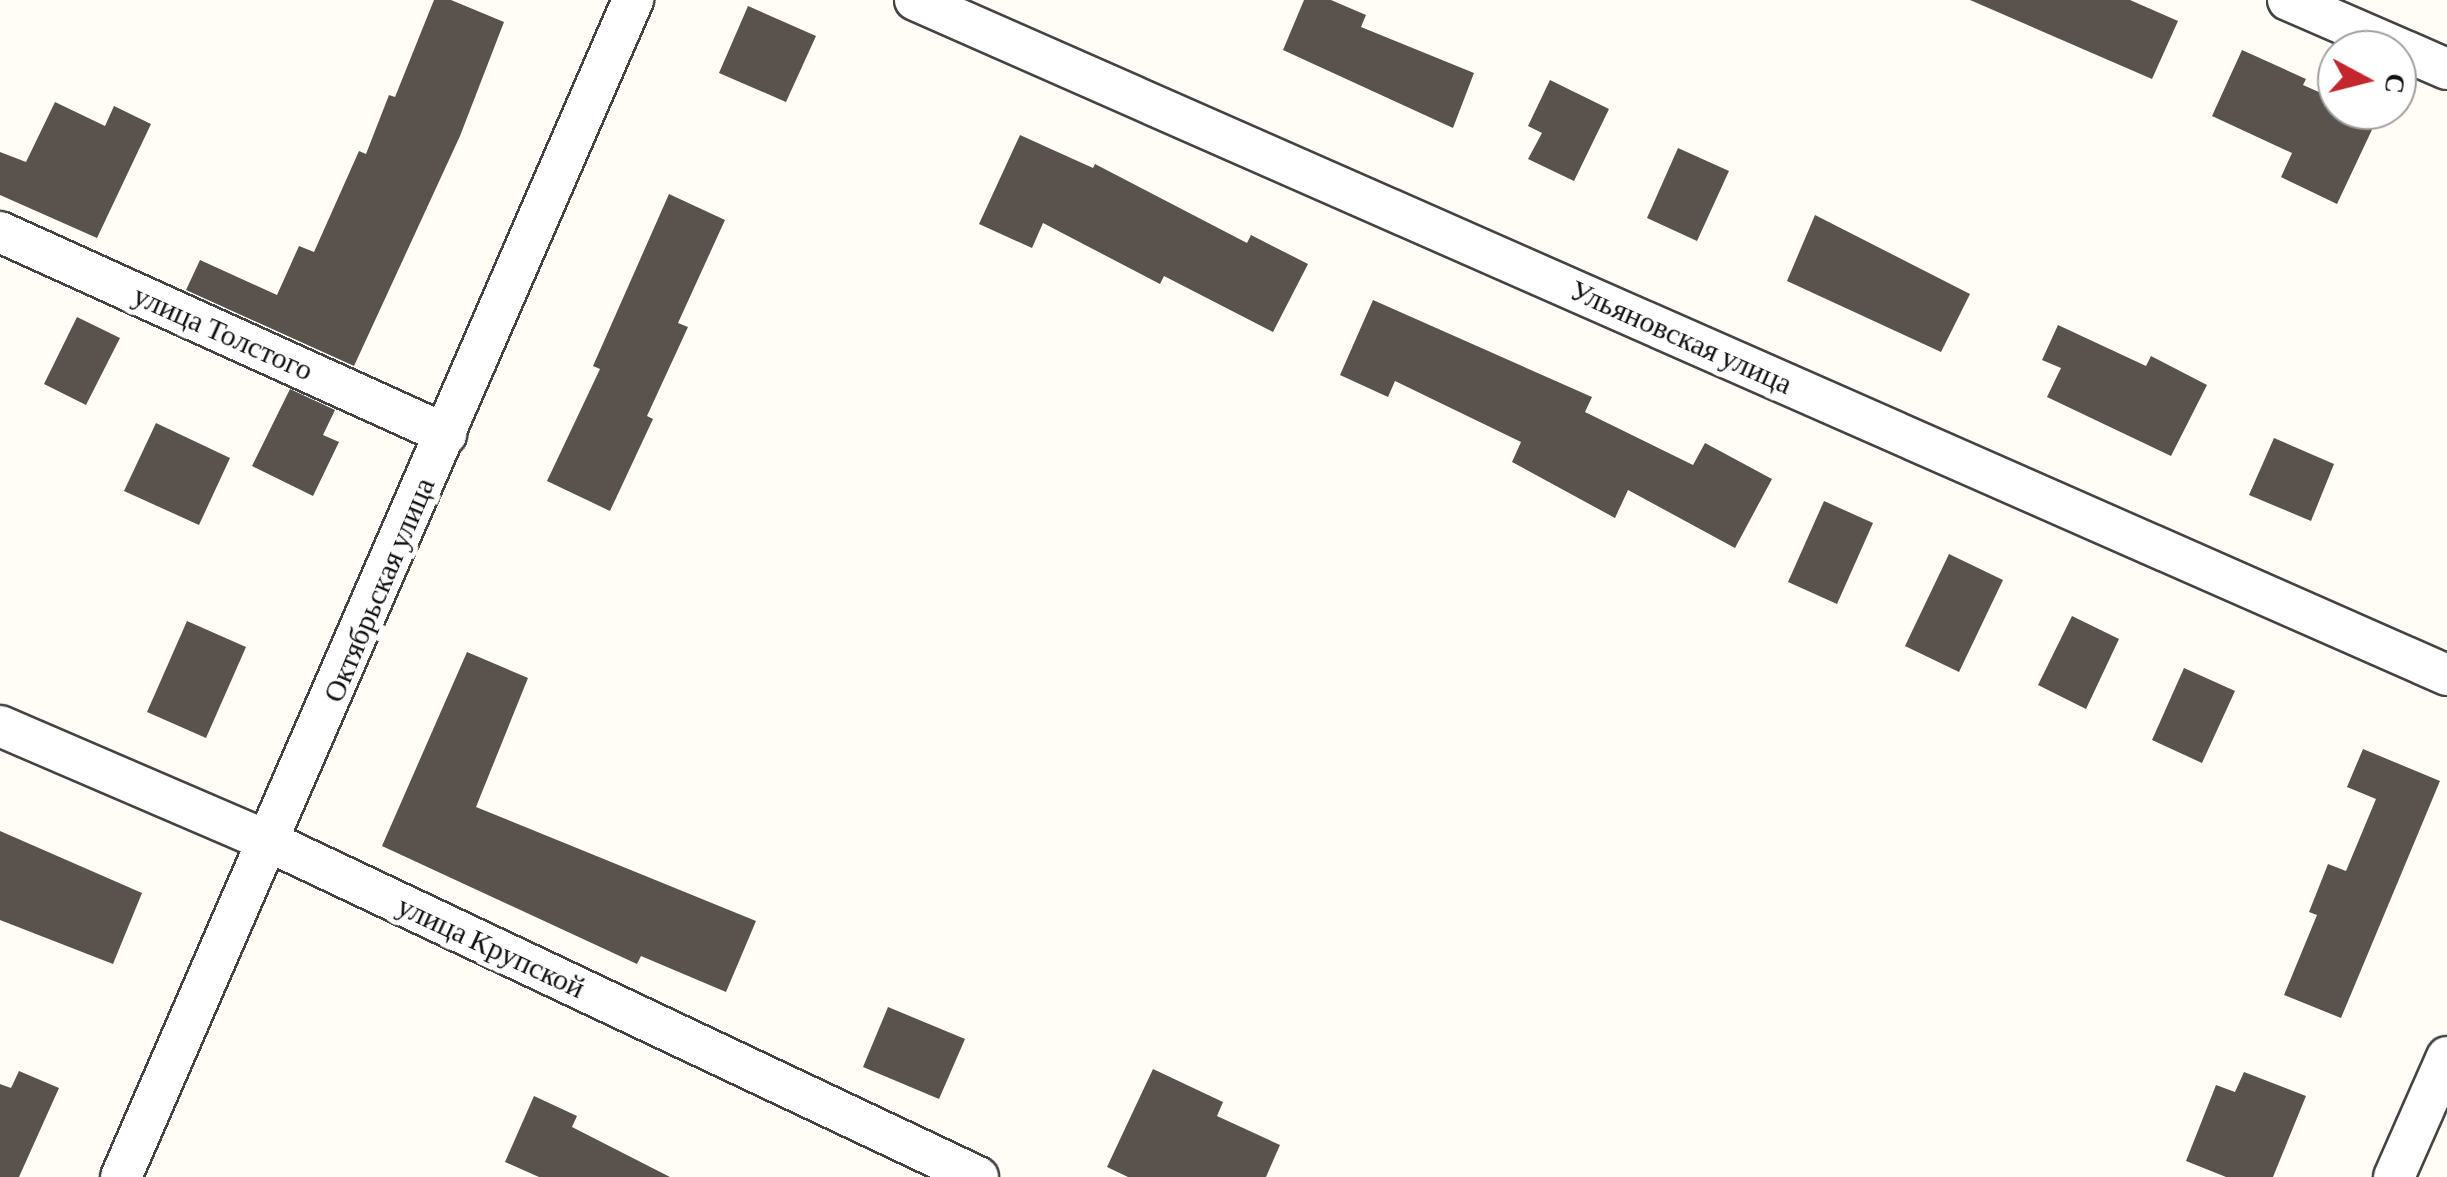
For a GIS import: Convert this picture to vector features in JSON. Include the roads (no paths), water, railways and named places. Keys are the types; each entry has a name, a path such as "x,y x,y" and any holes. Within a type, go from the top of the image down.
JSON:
{"street":[{"name":"Октябрьская улица","path":"121,1177 272,843 633,0"},
{"name":"Ульяновская улица","path":"915,0 2447,675"},
{"path":"2288,0 2447,70"},
{"name":"улица Толстого","path":"0,232 446,434"},
{"name":"улица Крупской","path":"0,726 272,843 978,1177"},
{"path":"2394,1177 2447,1057"}]}
